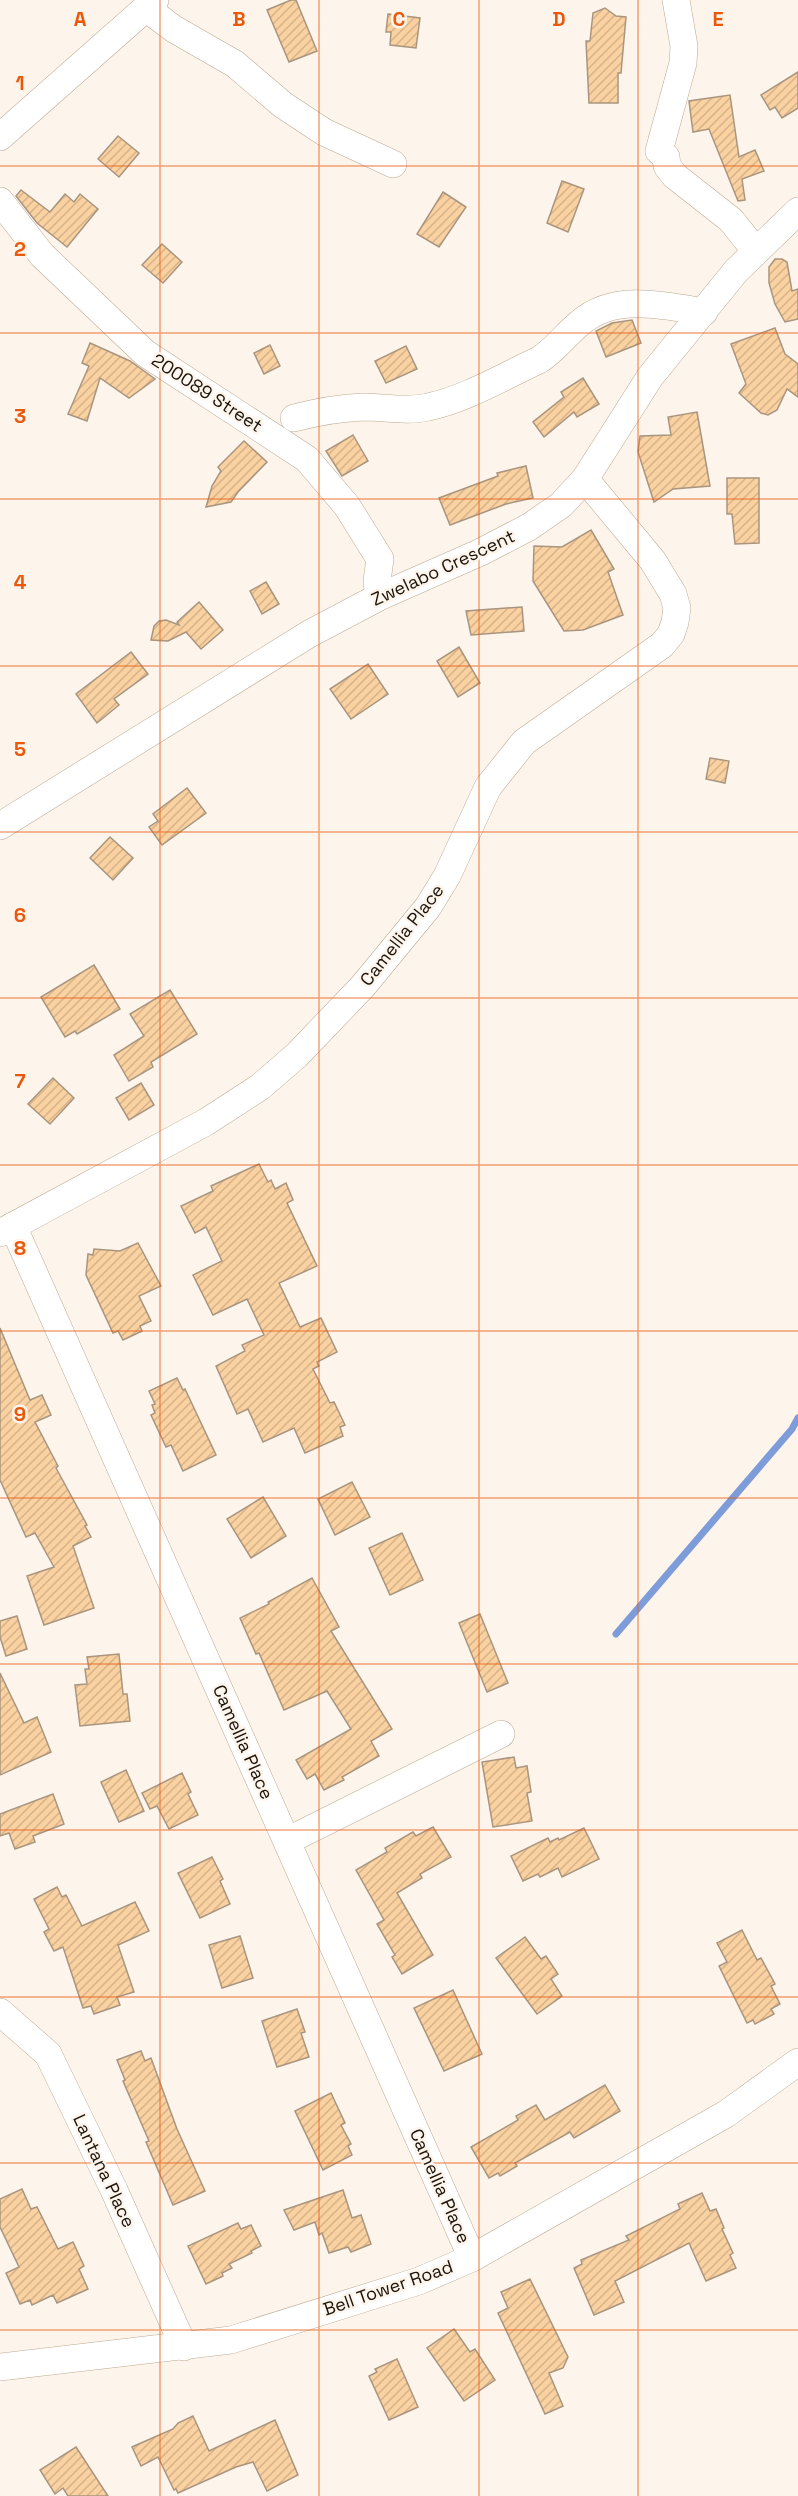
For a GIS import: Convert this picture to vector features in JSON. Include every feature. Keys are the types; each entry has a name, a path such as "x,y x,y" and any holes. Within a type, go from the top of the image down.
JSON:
{"street":[{"path":"676,0 684,46 683,63 659,151 666,157 668,166 675,176 731,220 755,250"},
{"path":"0,137 150,4 174,29 235,64 283,105 316,127 393,164"},
{"name":"200089 Street","path":"0,201 42,255 145,353 289,446 323,475 347,506 380,560 377,581 379,597"},
{"name":"Zwelabo Crescent","path":"0,826 309,634 379,597 481,552 529,527 561,505 585,479 650,377 755,250 798,211"},
{"path":"294,418 329,410 363,407 411,409 450,401 539,360 550,353 580,322 594,313 623,304 663,305 704,312"},
{"name":"Camellia Place","path":"472,2258 287,1841 7,1230 206,1122 260,1087 297,1055 363,986 428,907 447,876 489,787 524,742 662,645 671,634 677,608 666,579 585,479"},
{"path":"287,1841 501,1734"},
{"name":"Lantana Place","path":"0,2012 48,2054 114,2190 184,2347"},
{"name":"Bell Tower Road","path":"0,2367 231,2340 419,2281 472,2258 726,2114 798,2062"}],"building":[{"path":"296,0 317,51 289,62 267,10"},
{"path":"605,8 616,16 626,17 621,73 618,73 618,103 589,103 586,41 590,41 593,13"},
{"path":"388,14 420,18 416,48 390,45 391,32 386,32"},
{"path":"798,72 798,108 782,118 775,107 770,110 761,95"},
{"path":"730,95 739,157 755,150 764,171 742,179 745,200 738,201 709,129 693,132 689,101"},
{"path":"118,136 139,153 119,177 98,159"},
{"path":"562,181 584,189 568,232 547,223"},
{"path":"21,190 50,212 65,194 74,202 80,194 98,209 67,247 37,223 16,196"},
{"path":"443,192 466,207 439,247 417,234"},
{"path":"162,244 182,262 163,283 142,265"},
{"path":"775,259 787,262 792,291 798,289 798,319 785,322 775,304 769,283 769,267"},
{"path":"632,320 641,343 606,357 596,331 612,323"},
{"path":"775,328 785,354 798,364 798,397 787,389 777,410 768,415 761,413 739,393 746,384 731,344"},
{"path":"90,343 130,361 155,379 129,398 100,378 87,421 68,414 89,366 82,363"},
{"path":"270,345 280,366 264,374 254,353"},
{"path":"406,346 417,369 386,383 375,361"},
{"path":"583,378 599,404 577,417 574,412 544,437 533,422 564,397 561,392"},
{"path":"697,412 710,486 673,489 654,502 638,452 640,436 671,435 668,417"},
{"path":"353,435 368,461 342,476 326,451"},
{"path":"244,441 267,462 231,502 206,507 212,486 221,471 218,467"},
{"path":"526,466 533,498 506,504 450,525 439,498 498,476 497,473"},
{"path":"727,478 759,478 759,543 735,544 732,514 727,514"},
{"path":"591,530 614,569 608,572 623,615 583,630 564,631 533,581 534,546 562,547"},
{"path":"266,582 279,604 262,614 250,591"},
{"path":"199,602 223,630 201,649 186,632 168,641 151,640 154,626 159,621 166,620 179,625 177,622"},
{"path":"522,607 524,631 471,635 466,611"},
{"path":"459,647 480,683 458,697 437,661"},
{"path":"131,652 148,674 114,699 119,705 97,723 76,694"},
{"path":"368,664 388,694 351,719 330,689"},
{"path":"710,758 729,761 725,783 706,779"},
{"path":"187,788 206,813 162,845 149,827 158,821 153,814"},
{"path":"110,837 133,858 113,880 90,858"},
{"path":"94,965 120,1009 77,1034 75,1031 65,1037 41,997"},
{"path":"170,990 197,1034 151,1062 153,1067 129,1081 114,1055 144,1036 130,1014"},
{"path":"53,1078 74,1098 50,1124 28,1104"},
{"path":"141,1083 154,1105 129,1120 116,1098"},
{"path":"259,1164 268,1182 271,1180 275,1189 286,1183 293,1200 287,1203 317,1266 279,1283 300,1327 321,1318 337,1352 317,1362 319,1366 313,1369 330,1403 334,1402 345,1425 340,1427 343,1436 305,1453 294,1428 263,1442 248,1409 237,1414 216,1366 245,1351 242,1345 264,1335 247,1299 213,1315 193,1275 222,1261 206,1227 195,1233 181,1206 213,1191 211,1186"},
{"path":"138,1243 161,1286 139,1296 151,1321 140,1326 142,1331 123,1340 118,1331 113,1333 86,1275 88,1254 93,1255 94,1249 120,1251"},
{"path":"0,1328 30,1400 42,1395 51,1415 35,1422 91,1537 73,1546 94,1608 44,1625 27,1576 54,1567 35,1533 26,1537 0,1480"},
{"path":"177,1378 183,1390 185,1389 216,1455 183,1471 171,1445 166,1447 151,1415 155,1413 152,1405 155,1404 149,1391"},
{"path":"352,1482 370,1517 335,1535 318,1499"},
{"path":"263,1497 286,1536 251,1558 227,1519"},
{"path":"402,1533 423,1580 390,1595 369,1548"},
{"path":"312,1578 339,1627 331,1631 392,1729 371,1741 379,1756 342,1777 344,1780 324,1790 315,1774 307,1779 296,1760 351,1729 327,1691 284,1710 259,1653 256,1654 240,1618 269,1604 268,1602"},
{"path":"480,1614 508,1683 487,1692 459,1623"},
{"path":"17,1616 27,1649 6,1656 0,1637 0,1621"},
{"path":"119,1654 123,1694 127,1694 130,1721 80,1726 75,1685 87,1684 85,1669 89,1669 87,1657"},
{"path":"0,1673 24,1723 37,1717 51,1752 0,1775"},
{"path":"514,1757 516,1768 527,1766 531,1792 527,1793 532,1821 493,1827 482,1762"},
{"path":"126,1770 144,1811 119,1822 101,1782"},
{"path":"182,1773 191,1792 188,1794 198,1815 169,1829 157,1806 150,1809 142,1793"},
{"path":"53,1794 64,1824 33,1836 35,1842 15,1849 9,1833 0,1836 0,1814"},
{"path":"433,1827 451,1857 420,1874 422,1878 397,1893 433,1955 402,1974 392,1957 395,1955 377,1924 384,1920 356,1870 387,1852 385,1848 413,1832 416,1836"},
{"path":"584,1828 599,1859 562,1877 558,1868 540,1877 538,1874 523,1881 511,1856 548,1838 550,1842 558,1838 559,1840"},
{"path":"212,1857 223,1879 220,1881 230,1904 200,1918 178,1873"},
{"path":"57,1887 62,1897 66,1895 82,1926 135,1902 149,1931 118,1945 134,1992 117,1997 120,2005 94,2014 91,2006 83,2008 63,1947 54,1951 44,1932 49,1929 34,1899"},
{"path":"742,1930 757,1960 761,1958 775,1984 771,1986 780,2004 771,2009 774,2014 755,2024 753,2020 747,2023 719,1966 727,1962 717,1943"},
{"path":"240,1936 253,1978 222,1988 209,1945"},
{"path":"525,1937 541,1959 546,1956 558,1974 551,1979 562,1996 537,2014 496,1958"},
{"path":"453,1990 482,2054 444,2071 414,2008"},
{"path":"297,2009 305,2032 301,2033 309,2057 277,2067 262,2021"},
{"path":"141,2051 145,2061 151,2058 177,2129 205,2191 173,2205 146,2142 149,2141 123,2081 125,2080 117,2060"},
{"path":"605,2085 620,2111 574,2138 570,2132 515,2163 517,2166 500,2176 498,2173 489,2178 471,2147 518,2120 516,2116 536,2105 545,2120"},
{"path":"331,2093 345,2123 341,2125 351,2144 348,2146 352,2155 323,2170 295,2111"},
{"path":"22,2189 31,2209 37,2207 58,2249 73,2242 84,2266 79,2269 88,2289 57,2303 53,2295 32,2305 30,2300 20,2304 6,2273 19,2267 0,2227 0,2199"},
{"path":"343,2190 352,2218 361,2215 371,2244 351,2252 348,2247 329,2253 322,2233 319,2235 315,2222 294,2230 284,2210"},
{"path":"702,2193 710,2211 716,2209 733,2253 730,2255 736,2268 706,2281 689,2243 615,2281 624,2302 594,2315 574,2268 582,2264 581,2260 629,2240 626,2236 680,2209 678,2204"},
{"path":"238,2223 241,2229 251,2225 261,2246 229,2264 232,2268 222,2273 223,2276 206,2284 188,2246"},
{"path":"530,2279 568,2357 563,2368 549,2373 563,2406 545,2414 498,2313 508,2308 501,2292"},
{"path":"454,2329 470,2352 475,2349 495,2380 464,2401 427,2348"},
{"path":"397,2359 418,2407 389,2420 369,2376 377,2372 375,2369"},
{"path":"193,2416 209,2451 275,2420 298,2475 267,2491 253,2462 236,2467 178,2493 176,2489 174,2490 158,2457 141,2466 132,2447 173,2429 178,2423"},
{"path":"76,2447 108,2496 68,2496 63,2488 55,2494 40,2470"}],"waterway":[{"path":"616,1634 792,1429 798,1418"}]}
